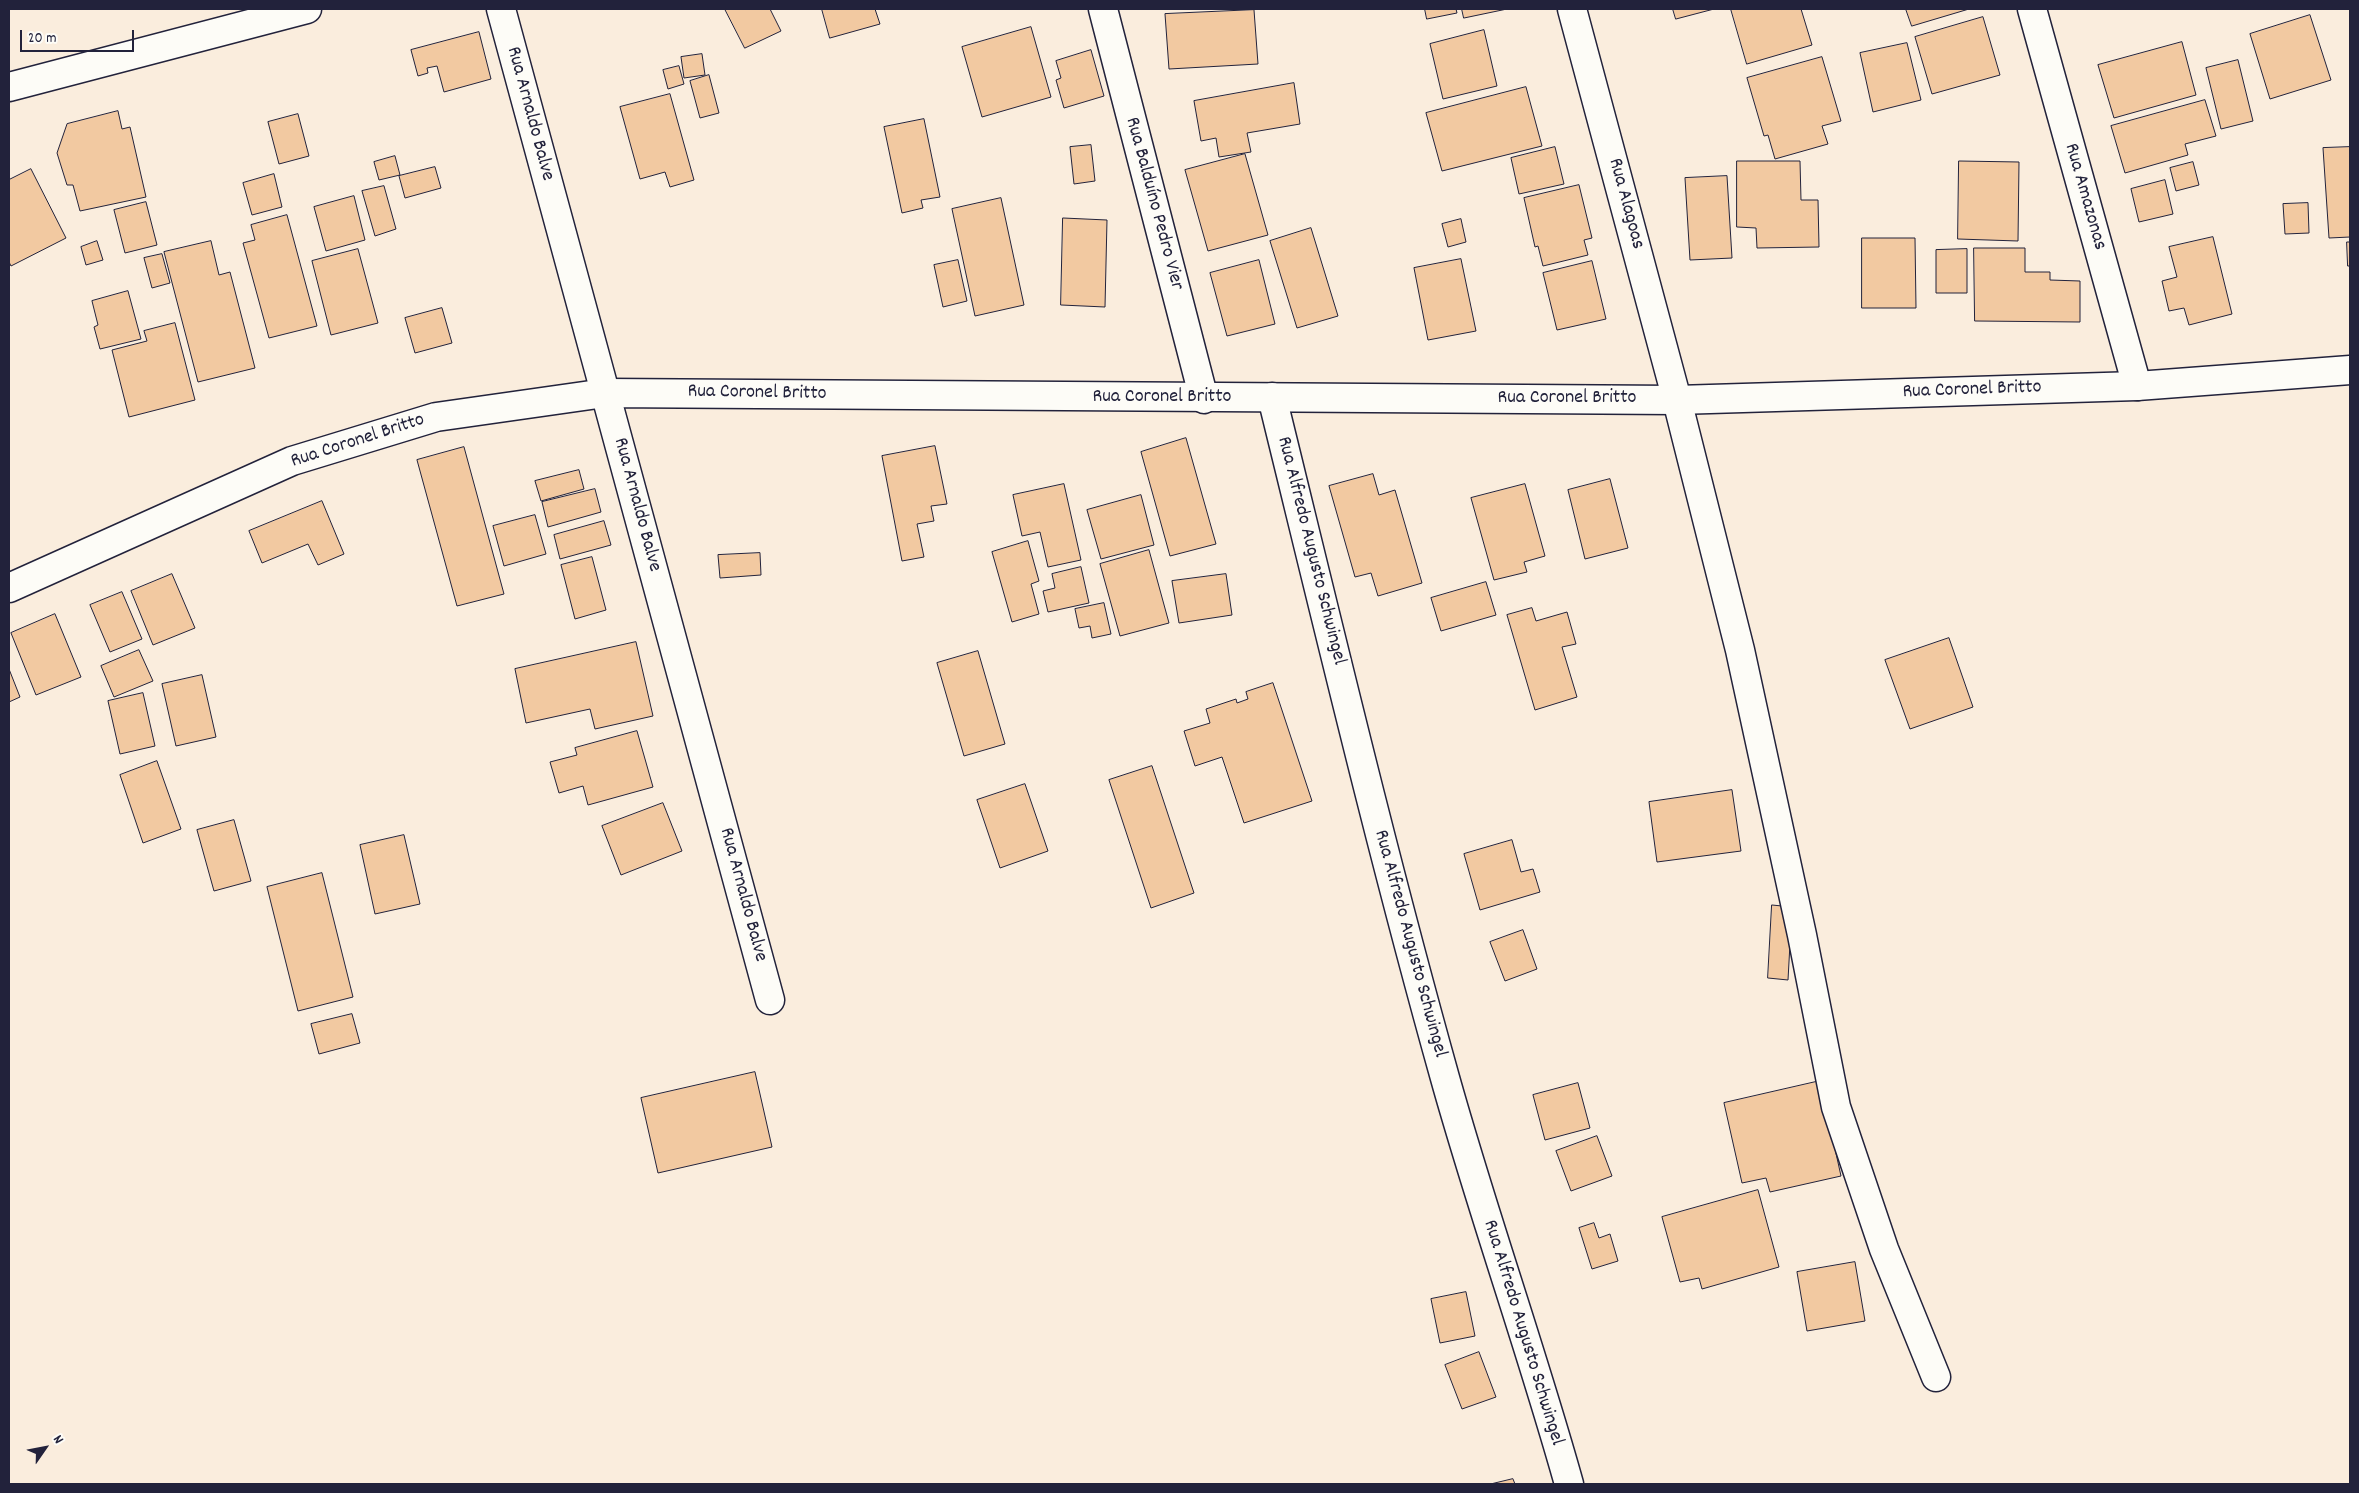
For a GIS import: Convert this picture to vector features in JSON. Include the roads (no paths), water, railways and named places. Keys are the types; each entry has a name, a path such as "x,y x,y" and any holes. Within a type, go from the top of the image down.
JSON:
{"street":[{"path":"9,87 307,9"},
{"name":"Rua Arnaldo Balve","path":"501,9 770,1000"},
{"name":"Rua Balduíno Pedro Vier","path":"1103,9 1204,398"},
{"name":"Rua Alagoas","path":"1572,9 1677,400 1740,650 1802,935 1836,1107 1884,1249 1936,1377"},
{"name":"Rua Amazonas","path":"2032,9 2137,386"},
{"name":"Rua Coronel Britto","path":"9,588 292,462 436,417 605,393 1677,400 2137,386 2350,370"},
{"name":"Rua Alfredo Augusto Schwingel","path":"1272,397 1395,899 1484,1211 1544,1394 1569,1484"}]}
